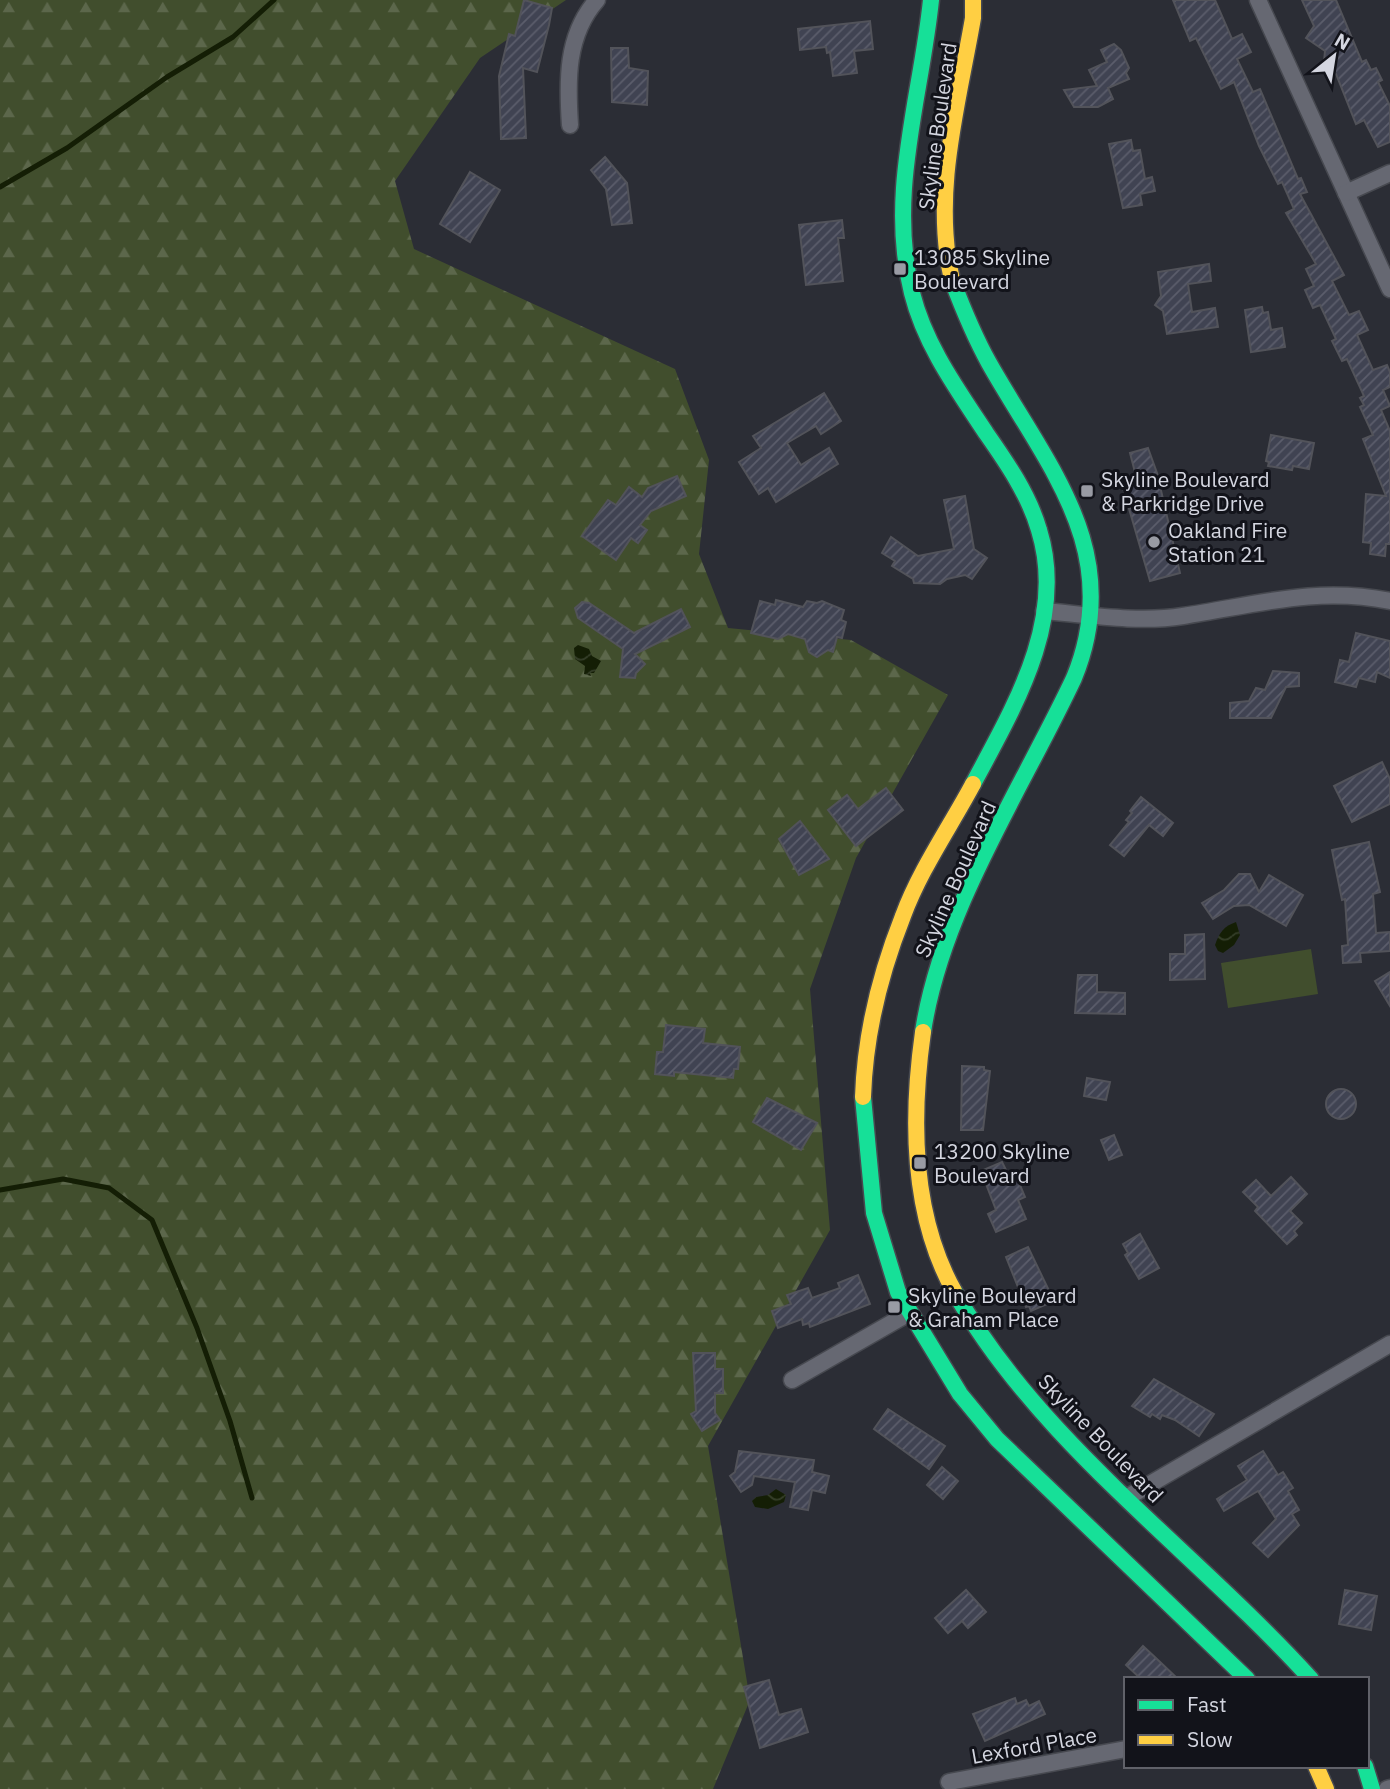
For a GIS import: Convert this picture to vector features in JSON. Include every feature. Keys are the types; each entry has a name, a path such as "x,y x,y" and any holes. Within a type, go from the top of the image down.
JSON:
{"main road":[{"name":"Skyline Boulevard","path":"931,0 923,63 911,119 904,192 904,234 911,290 932,346 998,452 1039,530 1045,550 1044,611 1030,669 1018,699 903,914 890,949 865,1047 863,1100 874,1213 898,1292 960,1394 997,1439 1245,1677"},
{"name":"Skyline Boulevard","path":"973,0 971,31 944,199 951,278 970,327 1072,500 1087,550 1091,614 1086,648 1070,688 972,886 931,986 916,1081 918,1182 932,1241 957,1299 1041,1413 1309,1677"},
{"path":"1316,1768 1326,1789"},
{"path":"1366,1768 1371,1789"}],"street":[{"path":"570,125 567,76 576,37 586,12 597,0"},
{"path":"1258,0 1390,289"},
{"path":"1346,193 1390,173"},
{"path":"1044,611 1181,616 1301,595 1336,595 1390,601"},
{"path":"792,1380 909,1313"},
{"path":"1128,1497 1390,1344"},
{"name":"Lexford Place","path":"949,1782 1124,1749"}],"green space":[{"path":"0,0 566,0 480,58 395,181 414,249 675,369 709,460 699,554 728,628 851,640 948,695 856,858 810,989 830,1230 708,1446 750,1700 713,1789 0,1789"},
{"path":"1311,949 1318,994 1228,1008 1221,963"}],"water":[{"path":"578,645 589,649 592,656 601,661 594,673 590,673 591,676 584,674 585,666 575,659 574,648"},
{"path":"1236,922 1240,935 1234,945 1223,953 1218,951 1215,945 1220,934"},
{"path":"776,1489 786,1495 784,1502 768,1509 755,1507 752,1501 756,1497 768,1495"}],"building":[{"path":"524,0 552,8 537,72 523,68 526,138 501,139 499,76 509,34 515,36"},
{"path":"1173,0 1215,0 1232,39 1242,34 1251,52 1237,59 1253,92 1260,89 1298,179 1301,178 1307,192 1300,194 1344,275 1332,281 1349,315 1359,311 1368,330 1357,335 1373,370 1387,365 1390,372 1390,387 1383,390 1390,406 1381,410 1390,431 1390,544 1386,544 1385,556 1370,554 1371,543 1363,542 1366,494 1386,496 1363,439 1373,435 1360,407 1364,405 1360,398 1364,396 1347,359 1342,361 1332,341 1336,339 1320,305 1313,308 1305,290 1314,286 1306,269 1316,264 1286,213 1294,209 1282,182 1278,184 1259,146 1234,82 1221,89 1196,38 1190,41"},
{"path":"1302,0 1336,0 1362,62 1366,60 1371,70 1376,68 1382,80 1378,82 1390,106 1390,142 1378,147 1364,120 1356,124 1336,74 1323,72 1325,51 1306,38 1314,26"},
{"path":"870,21 873,49 854,51 857,73 833,76 830,52 827,53 826,47 800,50 798,29"},
{"path":"1114,44 1121,50 1129,68 1126,73 1129,79 1108,88 1113,99 1098,107 1074,107 1064,90 1097,86 1089,70 1107,62 1101,50"},
{"path":"611,48 628,48 629,68 648,71 647,105 612,102"},
{"path":"1131,140 1133,151 1140,150 1145,179 1152,177 1155,191 1140,194 1142,205 1123,208 1109,144"},
{"path":"605,157 627,183 632,223 612,225 606,189 591,170"},
{"path":"470,172 500,190 470,242 440,224"},
{"path":"842,220 844,238 838,238 843,281 806,285 799,225"},
{"path":"1209,264 1211,281 1188,284 1192,312 1215,308 1218,327 1167,334 1163,311 1155,305 1161,296 1158,272"},
{"path":"1262,307 1263,313 1268,312 1271,330 1282,328 1285,347 1251,352 1245,310"},
{"path":"824,393 841,421 821,434 816,426 787,443 801,465 829,448 838,464 776,502 768,488 759,494 739,462 761,448 753,436"},
{"path":"1271,435 1314,443 1309,469 1293,466 1292,470 1268,466 1269,462 1266,461"},
{"path":"1148,448 1157,473 1180,573 1150,581 1123,488 1138,484 1130,453"},
{"path":"677,476 686,496 651,511 640,525 647,530 638,543 631,538 616,560 582,536 608,500 616,505 629,487 642,497 648,488"},
{"path":"965,496 974,549 987,558 972,579 965,575 947,579 940,584 914,583 913,579 892,566 895,561 882,553 891,537 918,556 954,549 944,500"},
{"path":"776,600 803,607 807,601 822,601 844,610 841,620 846,622 842,638 837,637 833,652 828,650 817,657 809,652 805,639 788,634 778,639 751,633 760,601 775,605"},
{"path":"582,602 589,603 634,633 681,609 690,627 635,654 645,664 635,678 620,677 623,649 578,618 575,608"},
{"path":"1356,633 1390,641 1390,678 1377,672 1375,682 1359,678 1356,687 1335,682 1340,660 1349,662"},
{"path":"1273,671 1299,673 1299,686 1286,687 1271,718 1230,718 1230,703 1249,701 1256,688 1265,690"},
{"path":"1382,762 1390,779 1390,804 1352,822 1334,786"},
{"path":"886,788 903,810 856,846 828,810 847,795 858,809"},
{"path":"1141,797 1173,823 1163,836 1149,825 1124,856 1110,845 1129,822 1126,820 1132,813 1130,811"},
{"path":"800,821 829,859 799,875 779,839"},
{"path":"1369,842 1380,892 1373,894 1376,933 1390,932 1390,951 1360,953 1361,962 1343,963 1342,946 1348,945 1345,899 1342,900 1332,850"},
{"path":"1239,874 1250,874 1259,892 1269,875 1303,895 1286,926 1249,905 1234,906 1213,919 1202,903 1224,890"},
{"path":"1204,934 1205,979 1170,980 1170,954 1185,954 1185,935"},
{"path":"1390,972 1390,1006 1375,981"},
{"path":"1078,975 1097,975 1097,992 1125,993 1125,1014 1075,1013"},
{"path":"666,1025 705,1029 703,1043 740,1047 738,1069 734,1069 733,1078 674,1072 674,1076 655,1074 657,1052 663,1052"},
{"path":"962,1066 984,1067 984,1070 990,1071 983,1130 961,1130"},
{"path":"1087,1078 1110,1082 1106,1100 1084,1096"},
{"path":"1341,1089 1352,1093 1356,1104 1352,1115 1341,1119 1330,1115 1326,1104 1330,1093"},
{"path":"767,1098 817,1123 801,1150 753,1122"},
{"path":"1114,1135 1122,1155 1109,1160 1101,1140"},
{"path":"1002,1162 1011,1180 1017,1178 1025,1197 1018,1200 1026,1219 996,1232 988,1214 996,1210 981,1171"},
{"path":"1291,1177 1307,1194 1290,1211 1302,1223 1294,1231 1297,1235 1287,1244 1255,1211 1258,1207 1243,1192 1256,1180 1271,1196"},
{"path":"1140,1234 1159,1268 1139,1279 1125,1255 1128,1253 1123,1244"},
{"path":"1028,1247 1054,1301 1031,1311 1029,1306 1026,1307 1006,1257"},
{"path":"858,1275 870,1304 810,1327 809,1323 803,1325 802,1319 778,1328 772,1311 791,1304 787,1295 808,1288 812,1298 840,1288 838,1283"},
{"path":"693,1353 715,1353 715,1369 723,1369 723,1393 715,1393 715,1413 720,1420 702,1431 691,1414 696,1411"},
{"path":"1154,1379 1214,1414 1199,1436 1175,1420 1162,1415 1160,1419 1152,1414 1150,1417 1132,1406"},
{"path":"888,1409 945,1446 929,1469 874,1429"},
{"path":"739,1451 814,1460 812,1472 829,1476 825,1493 812,1490 808,1510 790,1507 795,1482 754,1476 752,1485 741,1492 730,1476 735,1472"},
{"path":"1263,1451 1278,1475 1283,1472 1293,1488 1288,1491 1299,1510 1292,1514 1299,1525 1268,1557 1253,1543 1276,1519 1258,1491 1224,1511 1217,1499 1247,1480 1238,1466"},
{"path":"942,1467 958,1481 943,1499 927,1485"},
{"path":"966,1590 986,1612 968,1628 962,1621 948,1633 935,1618"},
{"path":"1345,1590 1377,1596 1371,1630 1339,1624"},
{"path":"1143,1646 1176,1677 1139,1677 1126,1665"},
{"path":"769,1680 779,1715 801,1709 808,1732 760,1748 744,1687"},
{"path":"1015,1698 1017,1704 1026,1700 1029,1706 1039,1701 1045,1714 985,1741 973,1714"}],"waterway":[{"path":"0,187 67,148 167,77 233,37 274,0"},
{"path":"0,1190 63,1179 109,1188 152,1220 197,1328 230,1421 252,1498"}],"traffic: fast":[{"path":"931,0 904,183 905,256 912,293 933,349 1023,492 1035,517 1046,564 1046,597 1032,662 1005,724 973,784"},
{"path":"923,1032 933,986 965,896 1074,678 1088,632 1091,590 1085,550 1073,512 1055,474 984,353 952,280"},
{"path":"863,1097 874,1213 898,1292 960,1394 997,1439 1245,1677"},
{"path":"954,1291 989,1346 1029,1397 1074,1446 1309,1677"},
{"path":"1366,1768 1372,1789"}],"traffic: slow":[{"path":"952,280 947,247 946,181 954,116 973,18 973,0"},
{"path":"863,1097 870,1028 895,938 918,882 973,784"},
{"path":"923,1032 916,1131 922,1198 929,1230 954,1291"},
{"path":"1317,1768 1326,1789"}],"place":[{"name":"13085 Skyline Boulevard","path":"900,269"},
{"name":"Skyline Boulevard & Parkridge Drive","path":"1087,491"},
{"name":"Oakland Fire Station 21","path":"1154,542"},
{"name":"13200 Skyline Boulevard","path":"920,1163"},
{"name":"Skyline Boulevard & Graham Place","path":"894,1307"}]}
